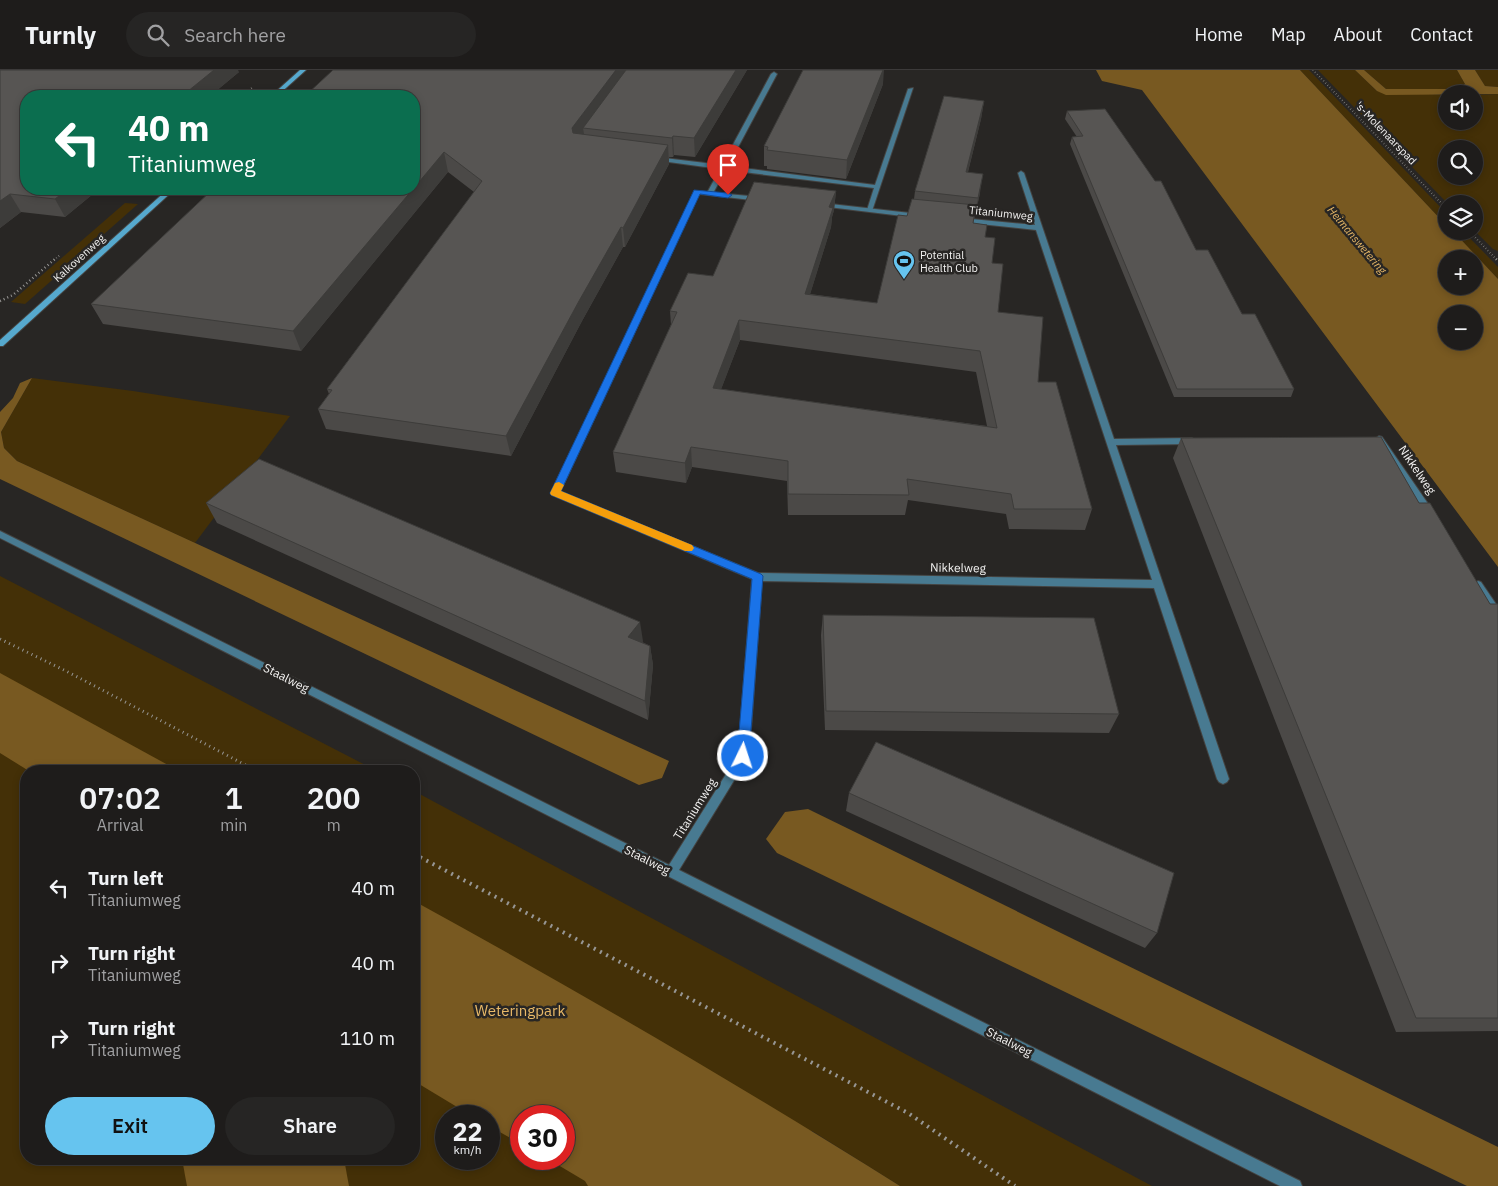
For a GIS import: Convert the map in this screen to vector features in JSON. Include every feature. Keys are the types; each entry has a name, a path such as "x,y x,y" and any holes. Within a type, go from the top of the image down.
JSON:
{"street":[{"path":"281,90 303,70"},
{"path":"710,193 774,74"},
{"path":"870,210 910,89"},
{"path":"646,158 878,187"},
{"path":"1021,173 1223,780"},
{"path":"758,576 555,493 697,192 767,199"},
{"name":"Kalkovenweg","path":"0,344 165,195"},
{"path":"814,204 926,216"},
{"name":"Titaniumweg","path":"955,219 1040,228"},
{"name":"Nikkelweg","path":"1371,439 1381,439 1434,519"},
{"path":"1111,442 1198,441"},
{"name":"Staalweg","path":"0,534 1295,1186"},
{"path":"1471,575 1498,615"},
{"name":"Titaniumweg","path":"671,872 743,756 758,576"},
{"name":"Nikkelweg","path":"758,576 1158,584"}],"path":[{"name":"'s-Molenaarspad","path":"1313,70 1438,200"},
{"path":"1478,240 1498,261"},
{"path":"0,639 66,671 246,765"},
{"path":"420,857 908,1113 1015,1186"}],"green space":[{"path":"1300,70 1309,70 1438,205 1438,217"},
{"path":"1318,70 1355,70 1377,91 1438,95 1438,130 1483,130 1483,95 1498,94 1498,251 1493,249 1483,239 1483,195 1439,195"},
{"path":"1364,70 1457,70 1465,84 1438,85 1438,89 1386,89"},
{"path":"1475,70 1498,70 1498,87 1485,86"},
{"path":"125,203 138,204 25,304 11,302"},
{"path":"1461,240 1472,240 1481,250 1471,250"},
{"path":"1483,252 1498,267 1498,279 1483,263"},
{"path":"32,378 133,391 290,416 195,543 17,461 4,448 1,432"},
{"name":"Weteringpark","path":"0,576 365,765 20,765 20,1165 420,1165 420,794 1152,1186 900,1186 812,1131 674,1186 0,1186"}],"water":[{"name":"Heimanswetering","path":"1096,70 1300,70 1438,217 1438,240 1461,240 1471,250 1438,250 1438,295 1483,295 1483,263 1498,279 1498,567 1142,90 1102,81"},
{"path":"1355,70 1364,70 1386,89 1438,89 1438,95 1386,95 1377,91"},
{"path":"1457,70 1475,70 1485,86 1498,87 1498,94 1483,94 1483,85 1464,85 1465,84"},
{"path":"32,378 1,432 4,448 17,461 669,761 662,778 639,785 0,479 0,412 13,398 20,383"},
{"path":"0,673 168,765 20,765 0,753"},
{"path":"808,809 1498,1147 1498,1186 1467,1186 777,853 766,839 785,812"},
{"path":"420,904 537,969 659,1040 900,1186 588,1186 585,1181 566,1170 575,1170 575,1105 510,1105 510,1138 500,1132 500,1105 454,1105 420,1085"},
{"path":"183,1165 345,1165 349,1186 187,1186"}],"building":[{"path":"0,70 214,70 189,90 20,90 20,195 60,195 55,199 10,194 0,201"},
{"path":"333,70 616,70 572,128 573,133 668,145 623,228 621,227 579,301 506,436 318,409 332,390 327,389 482,181 444,152 420,181 420,90 311,90"},
{"path":"626,70 736,70 694,138 673,136 672,138 583,128"},
{"path":"803,70 883,70 847,160 767,150 768,147 764,146"},
{"path":"944,96 984,101 966,172 983,174 978,198 915,191"},
{"path":"1105,109 1155,181 1161,181 1196,250 1208,250 1242,314 1255,314 1294,389 1177,389 1072,137 1083,136 1067,111"},
{"path":"754,182 836,191 829,207 833,208 805,294 877,303 898,215 907,216 912,199 976,205 973,223 987,225 985,237 995,238 992,263 1003,264 998,312 1043,317 1038,382 1056,382 1092,509 1014,509 1011,494 907,479 909,495 788,494 788,461 691,447 685,463 613,452 677,312 670,311 688,273 713,276","holes":["739,320 980,351 997,428 713,388"]},
{"path":"207,195 408,195 293,331 91,304"},
{"path":"1381,437 1419,503 1430,503 1490,604 1498,604 1498,1018 1416,1018 1181,438"},
{"path":"259,459 640,622 628,637 650,646 645,701 206,503"},
{"path":"823,615 1094,618 1119,714 826,711"},
{"path":"876,742 1174,873 1157,933 849,793"}],"slow traffic":[{"path":"559,485 555,493 688,548"}],"place":[{"name":"Potential Health Club","path":"904,280"}],"route":[{"path":"728,195 697,192 555,493 758,576 743,756"}]}
